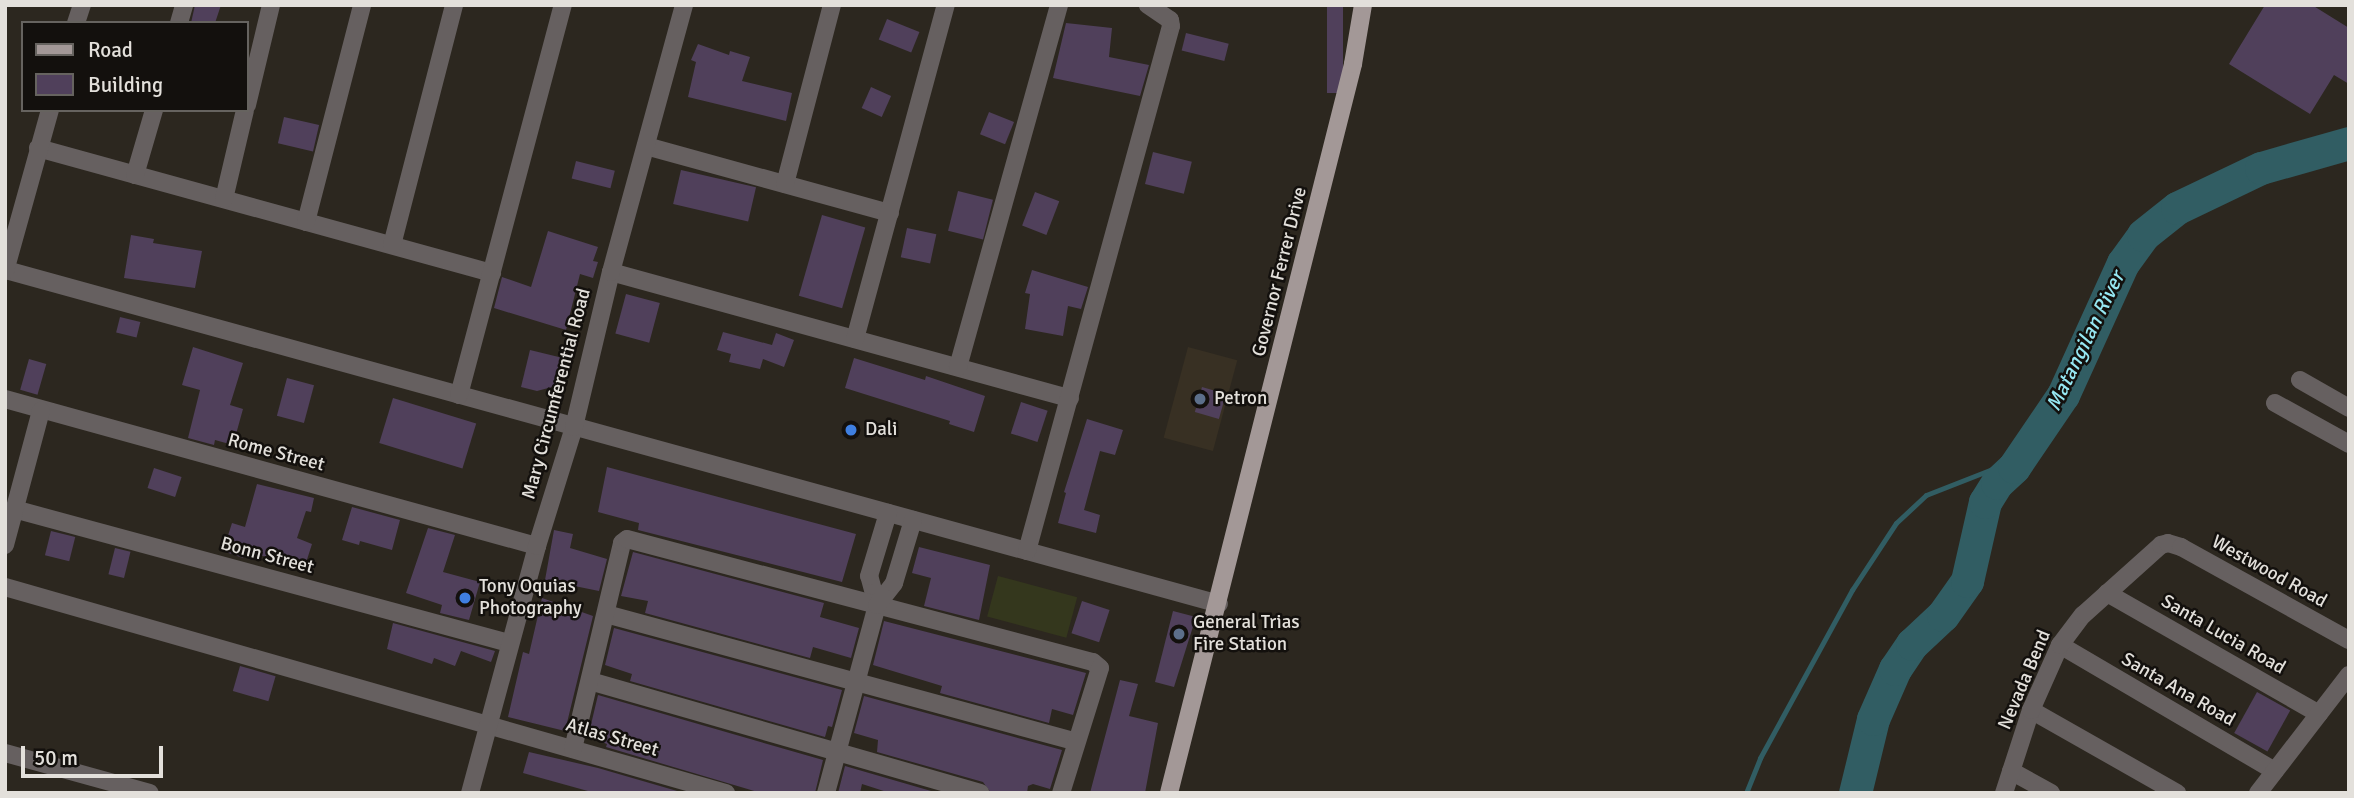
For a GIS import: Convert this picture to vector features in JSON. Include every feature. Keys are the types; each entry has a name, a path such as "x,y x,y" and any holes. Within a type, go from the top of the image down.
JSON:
{"main road":[{"name":"Governor Ferrer Drive","path":"1169,793 1219,604 1350,77 1363,5"}],"street":[{"path":"248,100 271,5"},
{"path":"306,222 362,5"},
{"path":"392,245 454,5"},
{"path":"459,395 562,5"},
{"name":"Mary Circumferential Road","path":"470,793 509,643 574,427 611,272 684,5"},
{"path":"785,184 832,5"},
{"path":"855,339 946,5"},
{"path":"958,367 1059,5"},
{"path":"1027,551 1171,26 1170,20 1147,5"},
{"path":"49,112 8,248 5,270 1219,604"},
{"path":"135,175 153,112"},
{"path":"224,199 245,112"},
{"path":"646,146 890,213"},
{"path":"38,148 492,273"},
{"path":"611,272 1070,398"},
{"path":"2300,380 2349,408"},
{"name":"Rome Street","path":"5,399 537,546"},
{"path":"2275,403 2349,444"},
{"path":"5,545 41,411"},
{"name":"Bonn Street","path":"14,509 509,643"},
{"path":"877,605 869,576 888,513"},
{"path":"826,793 877,605 894,583 913,520"},
{"path":"573,749 622,542 629,539 1093,662 1100,668 1061,793"},
{"name":"Nevada Bend","path":"2004,793 2031,710 2060,645 2072,627 2107,593 2155,550 2168,543"},
{"name":"Westwood Road","path":"2168,543 2181,547 2349,640"},
{"name":"Atlas Street","path":"5,587 726,793"},
{"name":"Santa Lucia Road","path":"2107,593 2319,714"},
{"path":"606,614 1076,742"},
{"name":"Santa Ana Road","path":"2060,645 2275,771"},
{"path":"2258,793 2349,675"},
{"path":"590,681 980,793"},
{"path":"2031,710 2177,793"},
{"path":"5,753 150,793"},
{"path":"2011,771 2052,793"}],"shaded area":[{"name":"Petron","path":"1188,347 1237,360 1213,451 1164,438"}],"green space":[{"path":"998,576 1077,597 1066,638 987,617"}],"building":[{"path":"195,5 221,5 216,21 191,21"},
{"path":"1327,5 1343,5 1343,93 1327,93"},
{"path":"2265,5 2312,5 2349,28 2349,84 2334,75 2310,114 2229,64"},
{"path":"887,19 919,32 911,53 879,39"},
{"path":"1066,23 1112,28 1109,57 1149,65 1140,96 1053,78"},
{"path":"1186,33 1229,44 1224,61 1182,50"},
{"path":"698,44 729,55 730,51 750,57 742,81 792,93 786,121 688,97 696,62 691,60"},
{"path":"871,87 891,96 882,117 862,108"},
{"path":"989,112 1014,122 1005,144 980,134"},
{"path":"284,117 319,125 313,151 278,143"},
{"path":"1153,152 1192,162 1184,194 1145,184"},
{"path":"576,161 615,171 610,188 572,178"},
{"path":"681,170 756,187 748,221 673,204"},
{"path":"958,191 993,200 983,239 948,231"},
{"path":"1035,192 1059,201 1046,235 1022,226"},
{"path":"822,215 865,227 842,308 799,296"},
{"path":"907,228 936,234 930,264 901,257"},
{"path":"548,231 598,247 593,261 598,262 593,278 580,274 566,330 494,308 502,277 531,287"},
{"path":"131,235 154,239 153,243 202,251 195,288 124,278"},
{"path":"1032,270 1088,287 1081,309 1068,306 1063,336 1025,329 1030,294 1025,293"},
{"path":"626,294 660,303 649,343 615,334"},
{"path":"120,317 140,322 137,338 116,333"},
{"path":"723,332 772,345 776,333 794,340 784,367 763,359 760,369 729,362 731,354 717,350"},
{"path":"193,347 243,363 230,405 243,409 233,445 215,440 214,445 188,438 200,390 182,385"},
{"path":"530,350 567,359 564,376 552,387 537,391 521,387"},
{"path":"854,358 925,380 926,376 985,396 974,432 949,424 950,421 845,388"},
{"path":"29,359 46,364 37,395 20,390"},
{"path":"287,378 314,385 304,423 277,416"},
{"path":"1202,387 1226,394 1219,419 1195,412"},
{"path":"393,398 476,423 462,468 379,443"},
{"path":"1021,402 1048,411 1037,442 1011,433"},
{"path":"1087,419 1123,430 1115,455 1100,451 1084,510 1100,515 1096,533 1058,523 1066,493 1064,492"},
{"path":"607,467 856,534 842,582 638,530 639,523 598,512"},
{"path":"154,468 182,477 175,497 148,488"},
{"path":"257,484 314,498 311,512 306,511 297,538 312,544 304,569 245,552 243,558 223,551 232,523 245,527"},
{"path":"352,507 400,520 392,550 360,541 359,545 342,540"},
{"path":"428,528 455,535 443,572 480,582 469,620 440,613 442,605 406,593"},
{"path":"554,530 573,534 570,548 607,559 599,591 545,580"},
{"path":"51,531 75,537 69,561 45,555"},
{"path":"919,547 990,565 979,620 924,606 931,578 912,573"},
{"path":"115,548 131,552 124,578 108,574"},
{"path":"633,552 824,603 820,617 859,628 851,658 813,647 810,658 645,613 648,601 621,596"},
{"path":"542,598 593,616 565,731 508,717 523,652 529,654"},
{"path":"1082,601 1110,610 1099,642 1071,633"},
{"path":"1173,611 1196,617 1174,687 1155,682"},
{"path":"884,621 1086,673 1073,715 1052,709 1049,723 940,693 942,686 873,665"},
{"path":"393,623 495,651 491,662 461,651 455,666 434,658 432,664 387,649"},
{"path":"614,628 842,690 832,727 828,726 825,737 630,681 632,674 605,665"},
{"path":"240,666 276,676 268,701 233,691"},
{"path":"1120,680 1138,684 1129,716 1158,723 1145,793 1090,793"},
{"path":"2257,692 2290,710 2267,752 2234,733"},
{"path":"598,695 823,760 815,793 761,793 606,747 607,744 588,737"},
{"path":"864,696 1062,750 1050,789 1033,784 1028,786 1027,793 991,793 983,782 877,752 878,740 854,733"},
{"path":"529,752 598,768 684,793 595,793 523,773"},
{"path":"845,766 938,793 890,793 862,784 860,793 838,793"}],"waterway":[{"name":"Matangilan River","path":"1855,793 1873,719 1895,669 1912,644 1943,615 1967,581 1985,502 1997,483 2014,467 2063,395 2123,263 2143,235 2177,208 2261,168 2349,143"},
{"path":"1746,793 1760,758 1852,590 1896,523 1926,495 1995,468 2033,440"}],"place":[{"name":"Petron","path":"1200,399"},
{"name":"Dali","path":"851,430"},
{"name":"Tony Oquias Photography","path":"465,598"},
{"name":"General Trias Fire Station","path":"1179,634"}]}
